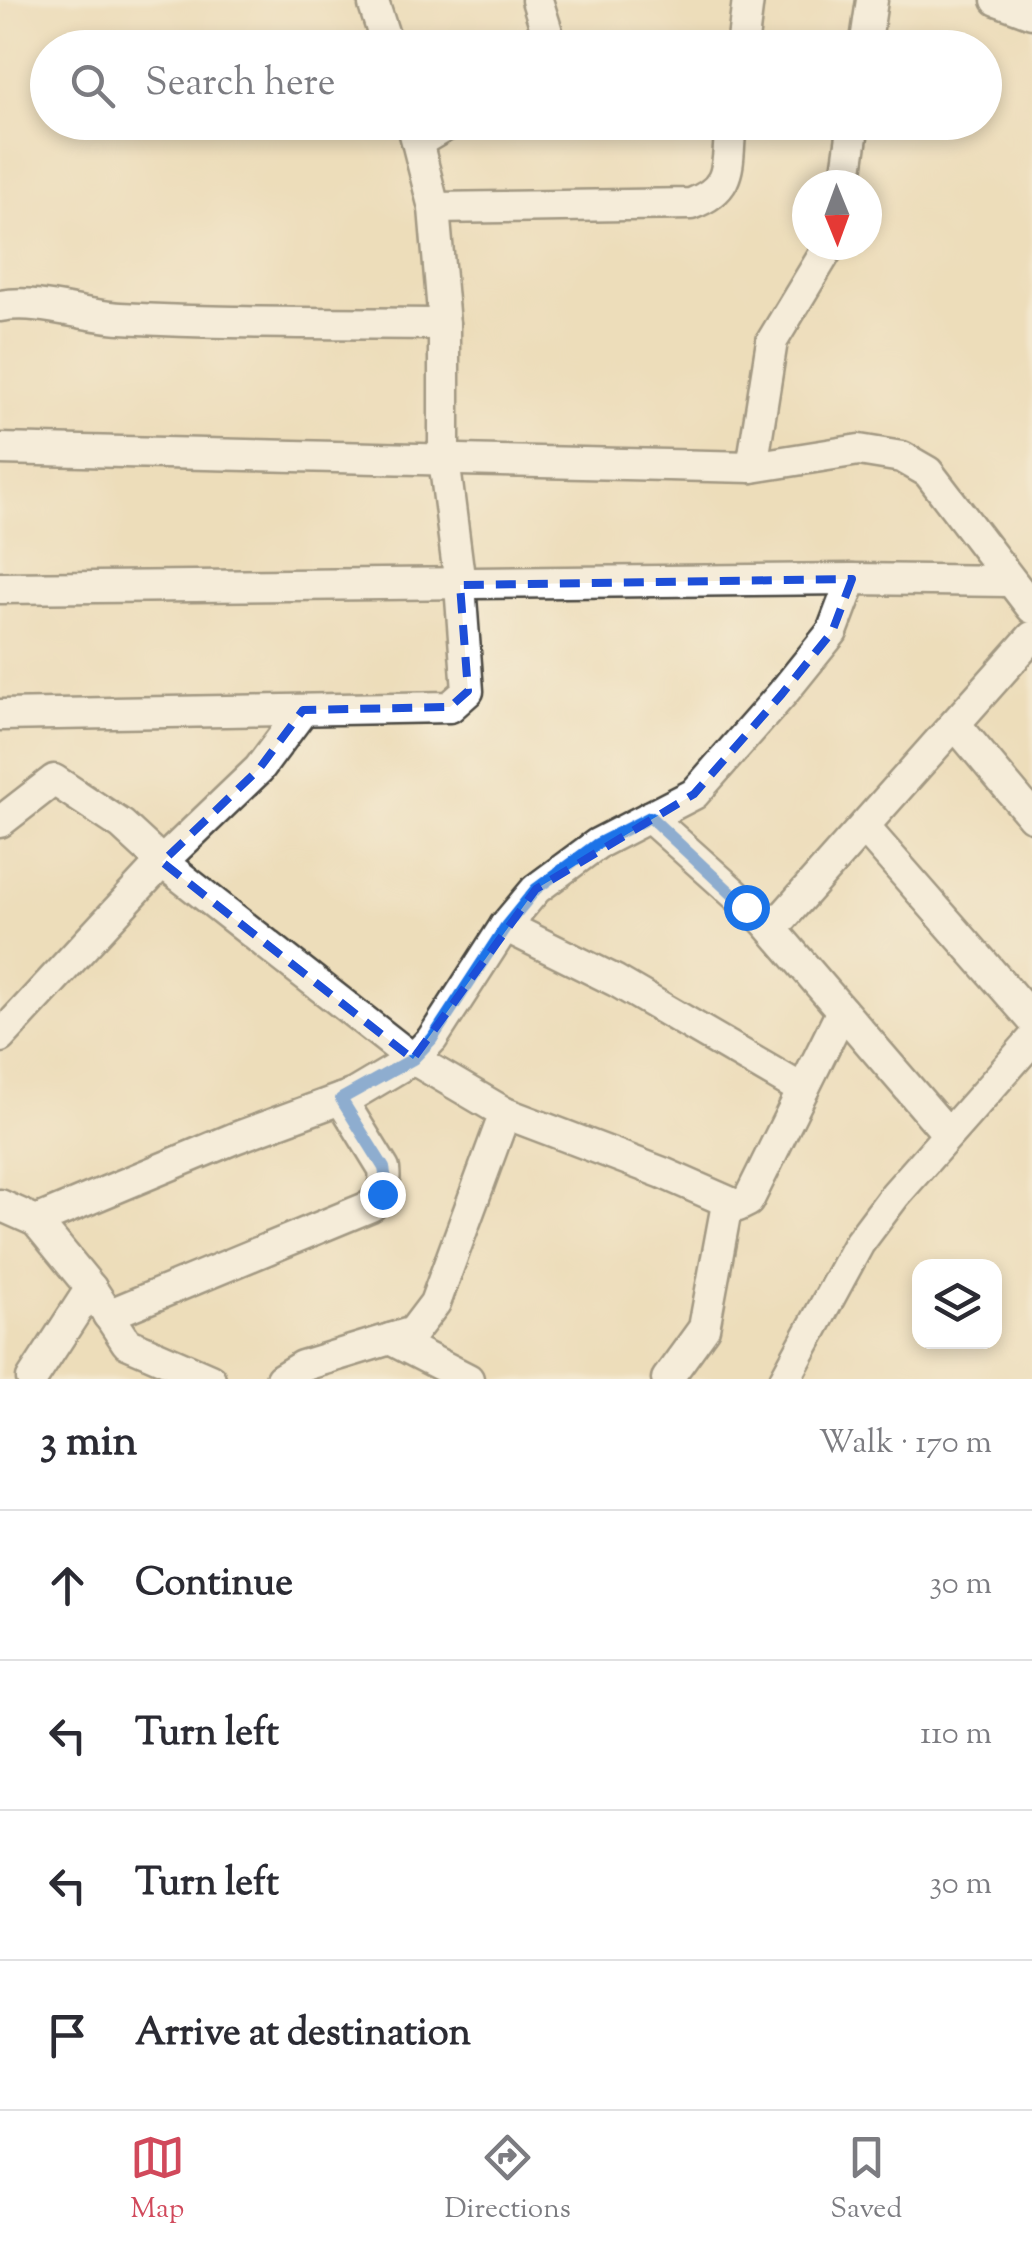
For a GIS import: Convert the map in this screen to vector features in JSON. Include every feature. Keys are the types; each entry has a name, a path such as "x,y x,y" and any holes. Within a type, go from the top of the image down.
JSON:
{"street":[{"path":"537,0 546,30"},
{"path":"744,30 748,0"},
{"path":"867,30 872,0"},
{"path":"997,0 1032,14"},
{"path":"374,5 382,30"},
{"path":"0,715 450,707 468,690 444,459 444,324 434,208 417,140"},
{"path":"434,208 690,204 711,197 722,186 729,140"},
{"path":"847,170 851,140"},
{"path":"752,467 772,341 821,260"},
{"path":"0,306 19,302 99,317 209,323 444,324"},
{"path":"0,449 752,467 859,450 902,456 928,472 1032,608"},
{"path":"36,1221 235,1138 341,1099 413,1059 432,1039 506,926 536,889 597,844 694,794 832,632 852,579"},
{"path":"0,588 1009,580"},
{"path":"764,921 783,917 1032,637"},
{"path":"0,1037 162,862 260,769 303,710"},
{"path":"955,724 1032,816"},
{"path":"0,822 54,780 122,825 162,862 413,1059 504,1112 664,1173 727,1204 738,1206 748,1201 842,1012"},
{"path":"650,817 764,921 948,1134"},
{"path":"864,827 1032,1019"},
{"path":"506,926 616,981 803,1090"},
{"path":"785,1379 859,1243 895,1195 1032,1040"},
{"path":"108,1315 370,1206 382,1194 384,1168 341,1099"},
{"path":"281,1379 302,1366 413,1332 435,1303 504,1112"},
{"path":"668,1379 704,1328 727,1204"},
{"path":"2,1208 36,1221 91,1288 126,1344 210,1379"},
{"path":"32,1379 91,1288"},
{"path":"390,1339 468,1379"}],"highlighted area":[{"path":"852,579 832,632 694,794 536,889 413,1059 162,862 259,769 303,710 450,707 468,691 460,585"}],"route":[{"path":"382,1194 384,1168 341,1099 413,1059 432,1039 506,926 536,889 597,844 650,817 746,907"}]}
